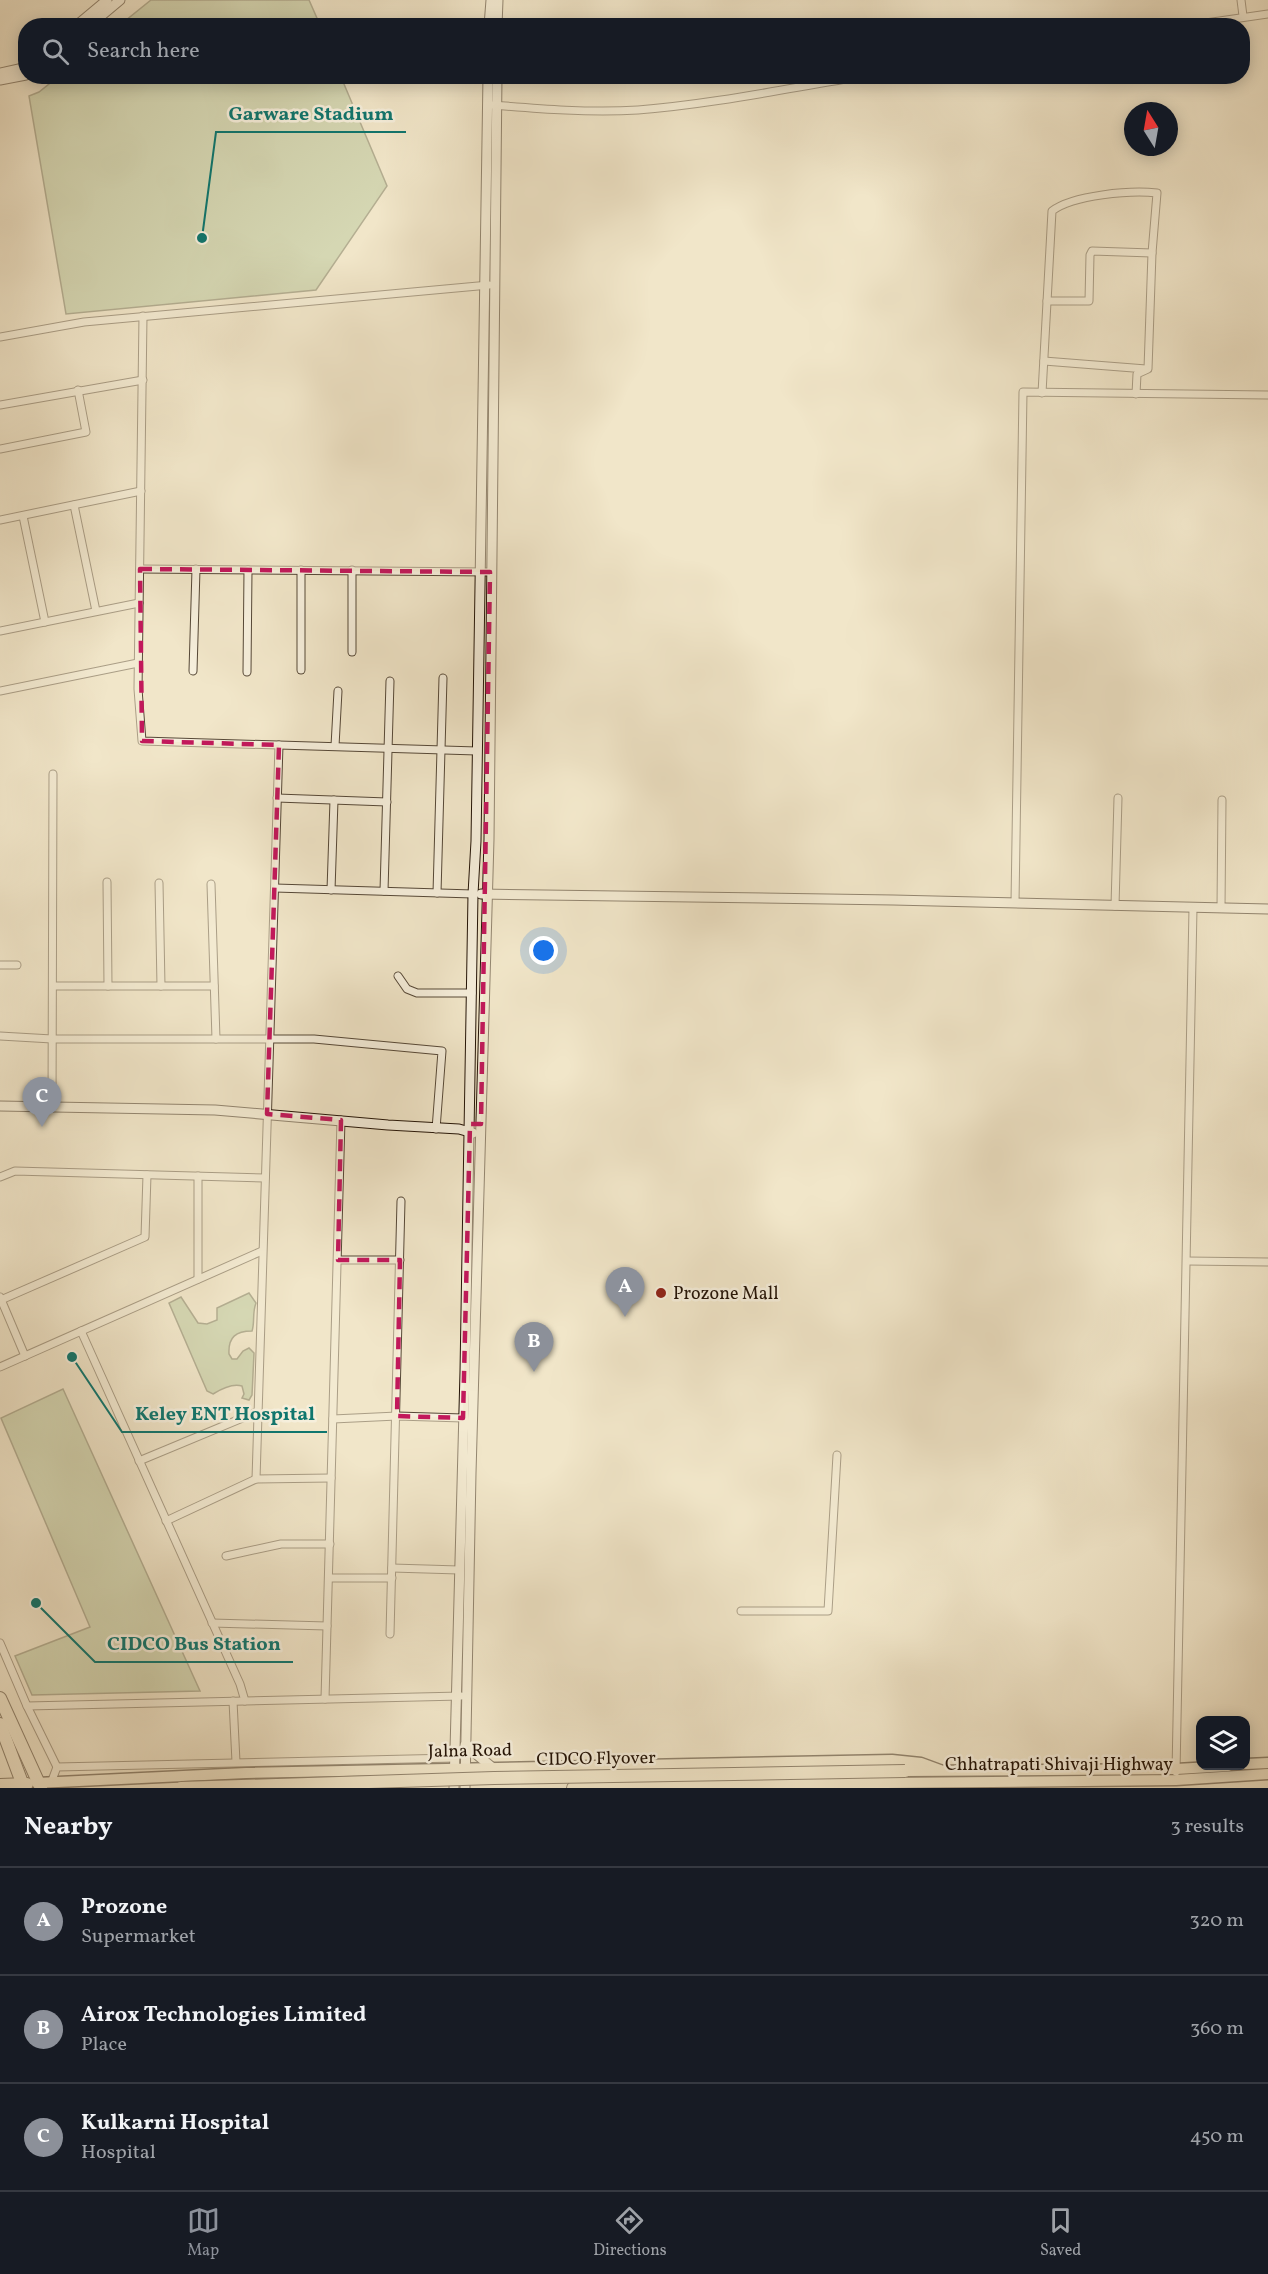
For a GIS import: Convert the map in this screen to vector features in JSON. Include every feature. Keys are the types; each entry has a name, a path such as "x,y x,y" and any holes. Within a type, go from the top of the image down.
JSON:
{"highway":[{"path":"0,1698 43,1785"},
{"path":"0,1724 22,1786"},
{"name":"CIDCO Flyover","path":"181,1788 494,1778 905,1771"},
{"name":"CIDCO Flyover","path":"573,1788 885,1783"},
{"name":"Jalna Road","path":"0,1787 43,1785"}],"main road":[{"name":"Jalna Road","path":"43,1785 246,1773 457,1765 493,1768 892,1760 921,1763 940,1770"},
{"path":"1250,1764 1268,1763"},
{"name":"Chhatrapati Shivaji Highway","path":"940,1770 1268,1774"},
{"name":"CIDCO Flyover","path":"905,1771 940,1770"},
{"name":"Chhatrapati Shivaji Highway","path":"917,1785 1082,1785 1202,1770"},
{"name":"CIDCO Flyover","path":"885,1783 917,1785"}],"street":[{"path":"86,18 107,0"},
{"path":"99,18 120,0"},
{"path":"490,18 491,0"},
{"path":"497,18 498,0"},
{"path":"1242,0 1243,16"},
{"path":"1231,18 1268,14"},
{"path":"0,73 18,68"},
{"path":"0,80 18,77"},
{"path":"487,488 495,284 492,105 489,84"},
{"path":"454,1788 457,1765 455,1696 473,894 486,572 484,285 492,105 496,84"},
{"path":"492,105 637,110 706,102 815,84"},
{"path":"1042,393 1051,214 1055,209 1101,195 1157,193 1152,253 1148,369"},
{"path":"1047,301 1089,301 1092,251 1152,253"},
{"path":"0,337 84,322 495,284"},
{"path":"143,316 138,663 142,741 477,751"},
{"path":"1044,361 1148,369"},
{"path":"1136,394 1137,374 1148,369"},
{"path":"0,405 142,380"},
{"path":"0,449 86,432 78,390"},
{"path":"1015,903 1023,392 1268,395"},
{"path":"0,520 141,491"},
{"path":"74,505 96,611"},
{"path":"23,516 45,622"},
{"path":"140,569 486,572"},
{"path":"193,671 196,569"},
{"path":"248,570 248,672"},
{"path":"301,570 301,670"},
{"path":"352,570 352,652"},
{"path":"465,1788 457,1765 465,1745 467,1695 487,894 490,710 486,572"},
{"path":"0,631 139,603"},
{"path":"0,691 138,663"},
{"path":"437,893 443,678"},
{"path":"384,891 390,681"},
{"path":"335,746 338,691"},
{"path":"256,1479 279,745"},
{"path":"52,1107 53,774"},
{"path":"278,798 387,802"},
{"path":"1115,906 1118,798"},
{"path":"331,890 334,800"},
{"path":"1221,909 1222,800"},
{"path":"106,882 108,986"},
{"path":"159,883 161,986"},
{"path":"211,884 216,1039"},
{"path":"275,888 473,894 1268,909"},
{"path":"1176,1774 1194,908"},
{"path":"0,965 17,965"},
{"path":"398,976 407,989 413,992 472,993"},
{"path":"52,986 214,986"},
{"path":"0,1036 52,1039 314,1039 442,1051 436,1129"},
{"path":"0,1106 215,1110 436,1129 481,1129"},
{"path":"325,1699 341,1120"},
{"path":"0,1177 15,1171 265,1178"},
{"path":"25,1356 1,1298 145,1237 147,1175"},
{"path":"198,1176 198,1279"},
{"path":"390,1634 401,1201"},
{"path":"0,1367 262,1251"},
{"path":"338,1260 400,1260"},
{"path":"1187,1261 1268,1262"},
{"path":"81,1331 245,1701"},
{"path":"140,1461 257,1412"},
{"path":"333,1419 397,1416 463,1418"},
{"path":"741,1611 825,1612 829,1608 837,1455"},
{"path":"166,1521 256,1479 331,1478"},
{"path":"226,1556 281,1544 330,1544"},
{"path":"392,1568 459,1569"},
{"path":"329,1578 392,1578"},
{"path":"212,1623 327,1626"},
{"path":"0,1643 57,1767"},
{"path":"27,1706 467,1695"},
{"path":"233,1701 236,1762"},
{"path":"465,1745 493,1768"},
{"path":"57,1767 236,1762 457,1765"},
{"path":"43,1785 57,1767"}],"highlighted area":[{"path":"140,569 490,572 481,1124 470,1124 463,1418 397,1416 400,1260 338,1260 341,1120 267,1114 279,745 142,741"}],"green space":[{"path":"151,0 309,0 317,18 129,18"},
{"path":"49,84 344,84 387,186 316,290 66,314 29,96"},
{"path":"249,1293 256,1303 252,1331 234,1336 230,1343 229,1354 232,1359 237,1359 243,1351 249,1348 254,1353 252,1395 249,1400 242,1398 244,1394 242,1386 238,1385 227,1387 213,1394 207,1391 169,1303 181,1297 198,1323 207,1324 217,1320 217,1308"},
{"path":"63,1389 200,1691 32,1695 15,1656 90,1627 1,1418"}],"place":[{"name":"Garware Stadium","path":"202,238"},
{"name":"Kulkarni Hospital","path":"42,1127"},
{"name":"Prozone Mall","path":"661,1293"},
{"name":"Prozone","path":"625,1317"},
{"name":"Keley ENT Hospital","path":"72,1357"},
{"name":"Airox Technologies Limited","path":"534,1372"},
{"name":"CIDCO Bus Station","path":"36,1603"}]}
